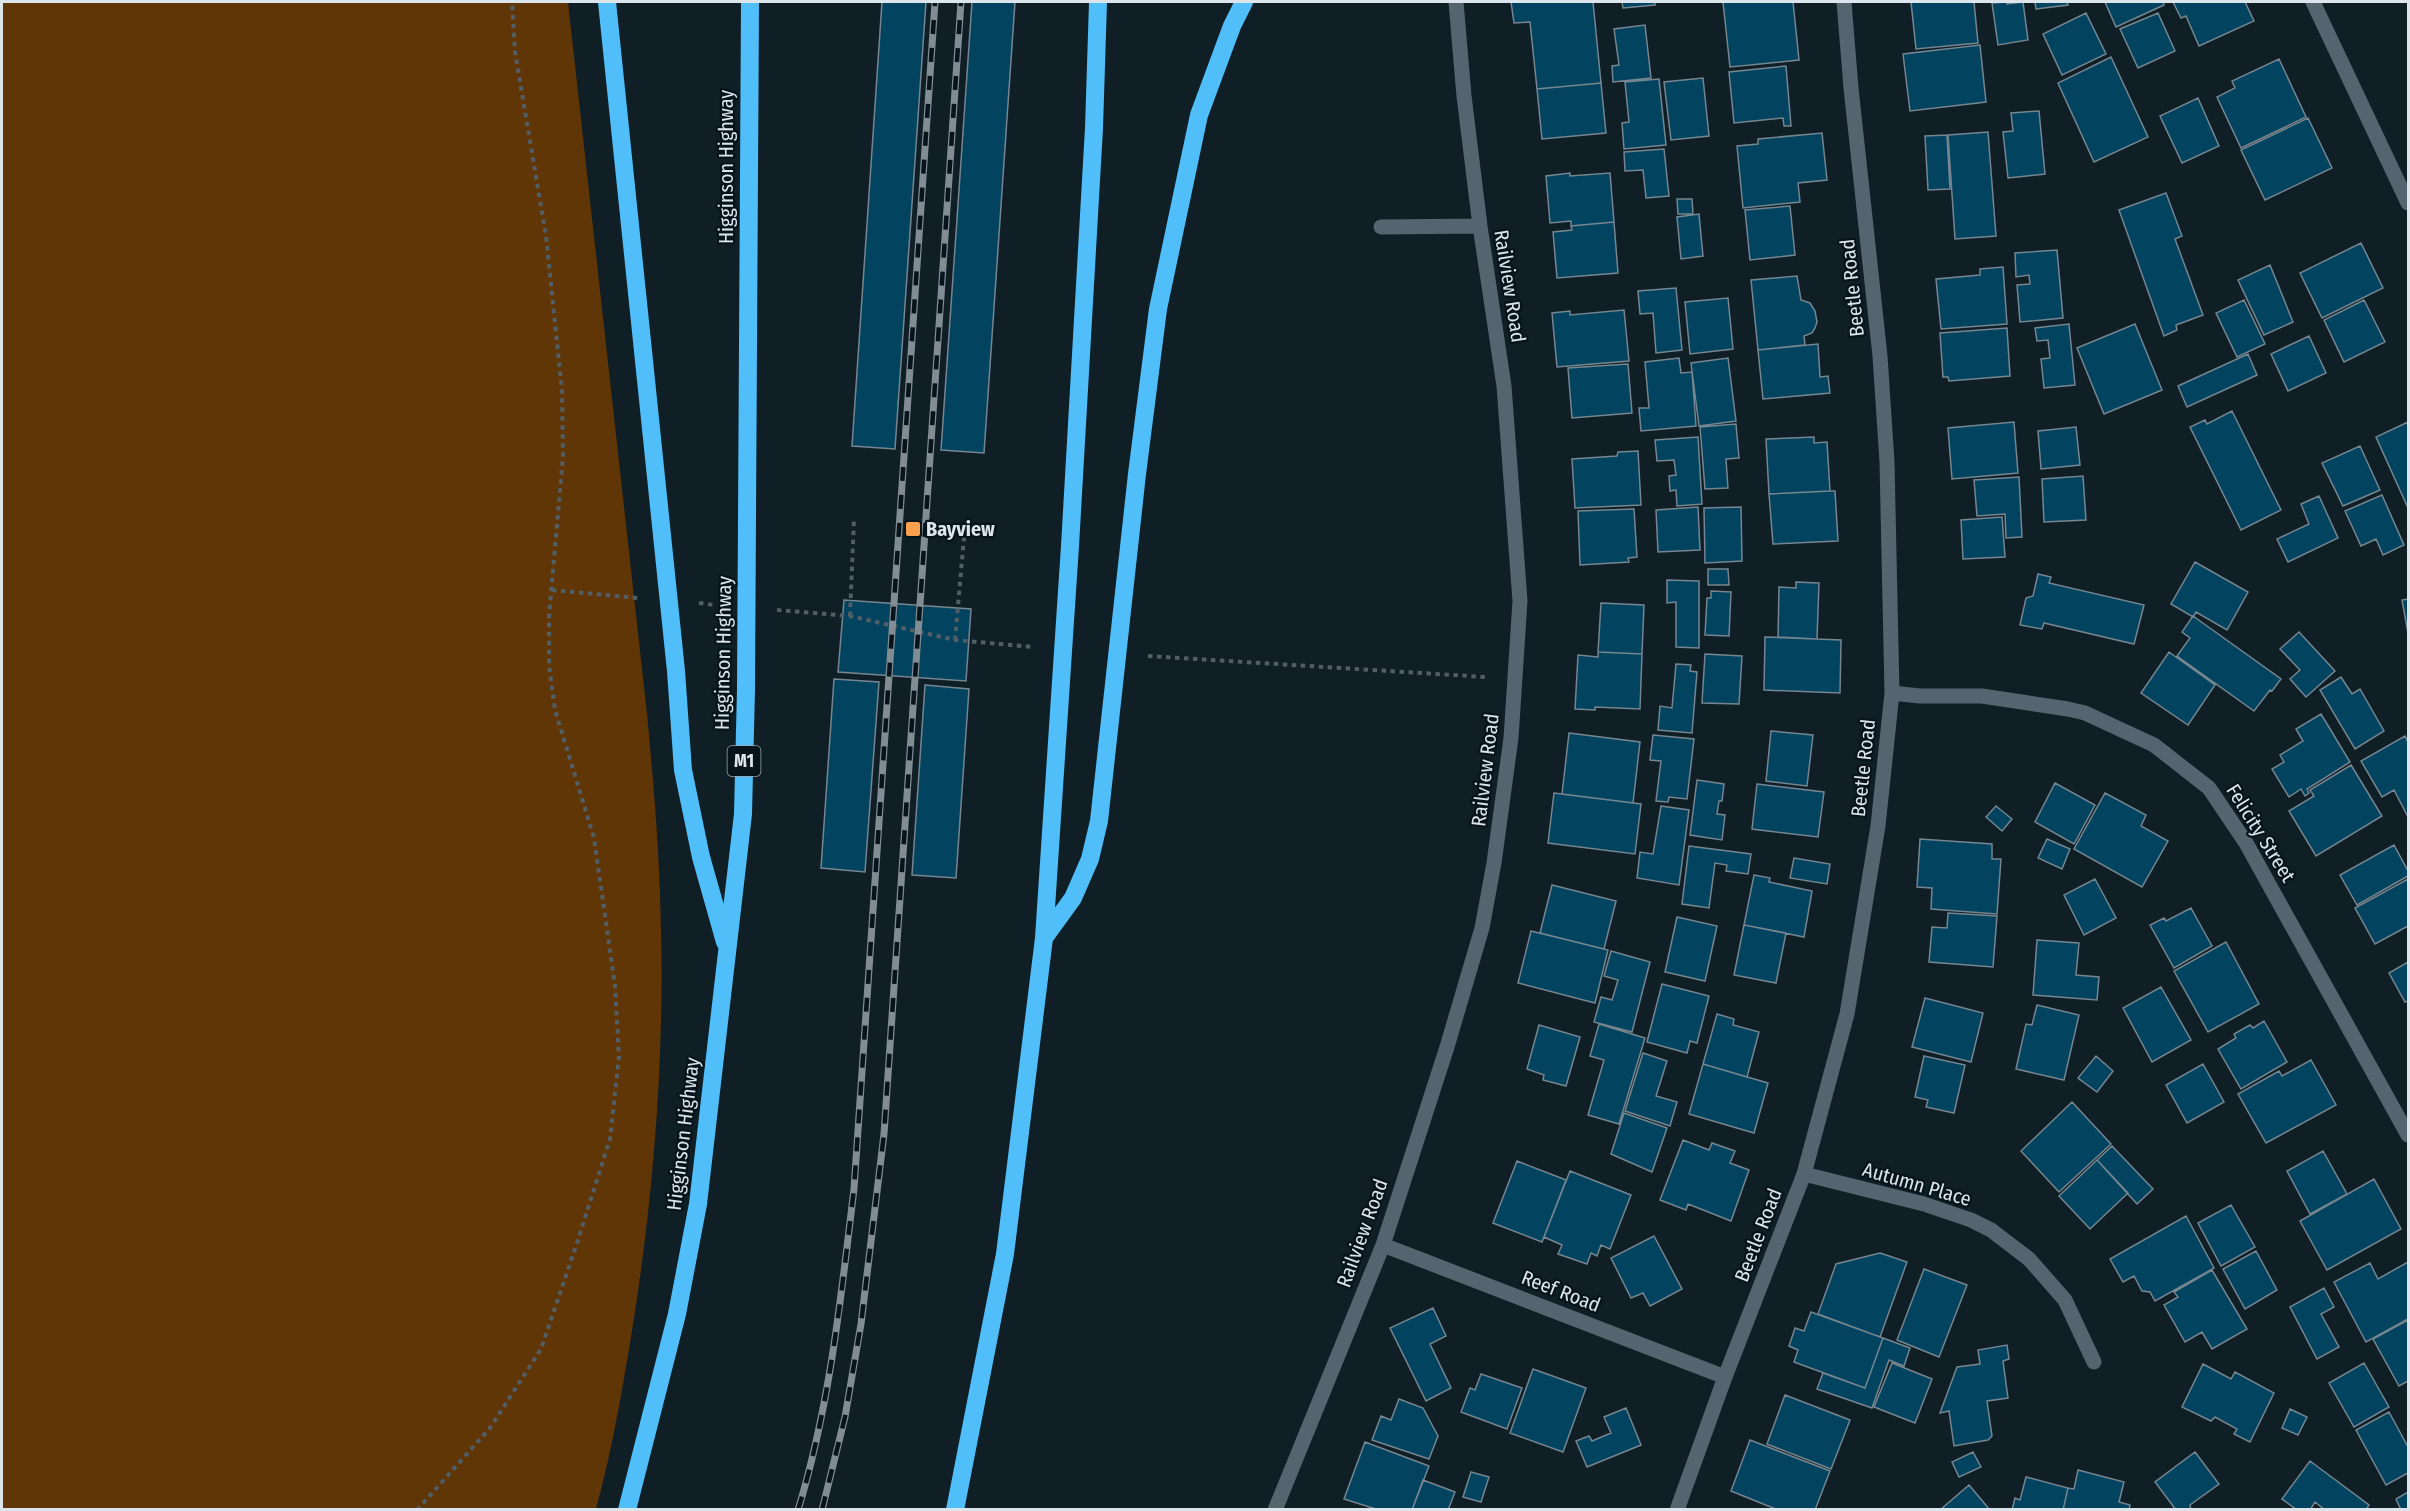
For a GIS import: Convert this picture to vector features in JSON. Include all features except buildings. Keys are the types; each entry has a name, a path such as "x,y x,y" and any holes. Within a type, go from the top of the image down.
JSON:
{"highway":[{"path":"607,2 676,671 683,770 701,857 728,953"},
{"name":"Higginson Highway","path":"627,1509 677,1314 698,1204 742,814 746,689 750,2"},
{"path":"955,1509 1005,1254 1044,938 1071,534 1094,128 1098,2"},
{"path":"1044,938 1073,898 1090,859 1099,821 1137,474 1158,309 1199,115 1232,26 1244,2"}],"street":[{"name":"Railview Road","path":"1275,1509 1383,1245 1447,1047 1482,928 1494,863 1511,738 1520,601 1504,386 1480,225 1464,96 1456,2"},
{"name":"Beetle Road","path":"1677,1509 1803,1174 1847,1014 1878,826 1892,693 1887,462 1881,356 1851,88 1844,2"},
{"path":"2313,2 2409,203"},
{"path":"1381,227 1480,225"},
{"name":"Felicity Street","path":"1892,693 1920,696 1982,696 2068,709 2085,714 2154,745 2209,788 2246,843 2409,1135"},
{"name":"Autumn Place","path":"1803,1174 1924,1204 1991,1230 2029,1259 2066,1300 2094,1362"},
{"name":"Reef Road","path":"1383,1245 1725,1377"}],"path":[{"path":"417,1509 490,1428 541,1349 578,1243 610,1139 619,1057 615,986 594,838 555,710 549,665 549,616 563,457 562,391 546,236 515,52 512,2"},
{"path":"850,616 854,519"},
{"path":"955,640 965,526"},
{"path":"552,590 647,599"},
{"path":"695,603 719,605"},
{"path":"766,609 850,616 955,640 1034,648"},
{"path":"1136,655 1345,670 1515,678"}],"shaded area":[{"path":"2,2 568,2 647,714 656,823 661,932 659,1083 646,1232 620,1398 596,1509 2,1509"}],"railway":[{"path":"798,1510 818,1431 833,1351 854,1189 935,2"},
{"path":"822,1510 845,1417 861,1324 884,1134 961,2"}],"place":[{"name":"Bayview","path":"913,529"}]}
